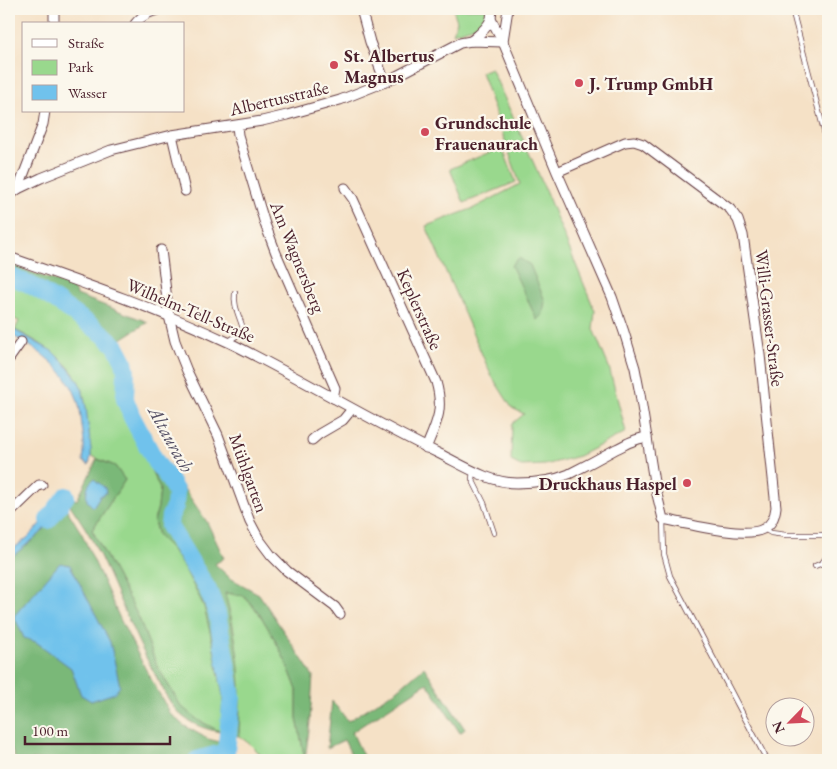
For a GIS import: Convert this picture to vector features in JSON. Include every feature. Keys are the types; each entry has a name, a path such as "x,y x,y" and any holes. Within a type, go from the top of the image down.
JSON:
{"street":[{"path":"54,9 54,22"},
{"path":"137,22 148,12 162,9"},
{"path":"361,9 370,42 385,82"},
{"path":"492,9 491,19 503,42 612,297 624,332 635,368 654,482 663,519 734,532 757,532 764,529"},
{"path":"503,42 508,9"},
{"name":"Albertusstraße","path":"471,41 489,25 491,19"},
{"name":"Albertusstraße","path":"9,196 18,189 41,178 111,150 172,135 237,126 311,108 340,100 385,82 456,46 471,41 503,42"},
{"path":"18,189 43,124 45,112"},
{"name":"Am Wagnersberg","path":"237,126 238,135 265,224 335,388 333,398"},
{"path":"172,135 185,191"},
{"name":"Willi-Grasser-Straße","path":"557,172 625,142 634,141 643,144 730,209 738,220 743,235 760,355 776,507 771,522 764,529"},
{"name":"Keplerstraße","path":"345,188 354,200 436,382 439,412 426,448"},
{"name":"Mühlgarten","path":"161,250 169,316 175,341 187,371 218,435 250,522 259,539 287,571 335,607 340,614"},
{"name":"Wilhelm-Tell-Straße","path":"9,256 126,298 228,342 273,364 426,448 490,478 524,483 545,481 568,474 633,441 647,437"},
{"path":"9,359 20,342"},
{"path":"312,440 343,420 352,409"},
{"path":"9,514 42,485"}],"lane":[{"path":"792,9 828,146"},
{"path":"228,342 242,332 243,329 235,306 235,293"},
{"path":"473,470 472,479 484,503 494,533"},
{"path":"663,519 664,554 670,576 767,760"},
{"path":"764,529 771,533 786,535 828,535"},
{"path":"815,566 822,563 828,555"}],"green space":[{"path":"453,9 497,9 476,26 453,33 457,21"},
{"path":"491,68 539,175 595,311 593,329 609,367 626,432 579,456 545,465 521,466 511,461 512,424 524,414 512,408 491,375 426,226 474,208 520,184 481,72"},
{"path":"502,147 516,182 464,203 450,169"},
{"path":"519,258 530,265 545,301 543,314 537,320 511,265"},
{"path":"9,264 72,287 77,295 148,322 118,341 130,360 132,368 130,400 156,448 207,522 224,558 215,564 230,578 259,594 313,676 305,760 297,718 297,690 287,664 259,613 243,595 225,593 238,658 240,687 239,736 221,732 223,696 204,606 186,571 173,551 158,536 154,521 160,489 119,401 118,367 114,354 109,347 62,309 9,280"},
{"path":"9,280 36,293 62,309 109,347 114,354 118,367 119,401 160,489 154,521 158,536 173,551 186,571 204,606 223,696 221,732 198,720 181,707 157,666 139,618 92,530 125,480 115,466 91,456 84,396 74,374 66,364 47,348 15,330 19,321 9,317"},
{"path":"97,459 115,466 125,480 92,530 139,618 157,666 181,706 198,720 220,732 195,724 182,716 174,708 139,643 90,536 67,501 69,497 77,500"},
{"path":"64,505 82,534 121,621 170,713 183,725 208,739 232,745 233,760 16,760 9,743 9,559 40,534"},
{"path":"224,593 243,595 259,613 287,664 297,690 297,718 305,760 266,760 239,736 236,644"},
{"path":"424,667 465,729 460,733 427,683 352,732 365,760 354,760 344,740 327,748 332,701 348,721 397,690"}],"water":[{"path":"9,327 52,351 77,379 82,388 86,407 91,449 89,465 83,461 84,444 80,412 71,386 65,376 48,359 29,345 9,334"},
{"path":"94,479 105,488 106,493 100,496 93,507 87,501 87,489"},
{"path":"59,500 64,505 40,534 9,559 9,552 34,531"},
{"path":"60,563 70,565 110,642 120,686 115,693 91,701 81,695 71,668 36,642 24,638 14,616"}],"waterway":[{"name":"Altaurach","path":"9,276 29,284 56,301 103,334 116,346 124,361 126,372 125,399 132,417 157,464 167,476 176,492 175,506 170,516 169,526 208,590 217,613 232,696 226,752 197,760"},
{"path":"48,520 66,496"},
{"name":"Altaurach","path":"225,760 226,752"}],"place":[{"name":"St. Albertus Magnus","path":"334,65"},
{"name":"J. Trump GmbH","path":"579,83"},
{"name":"Grundschule Frauenaurach","path":"425,132"},
{"name":"Druckhaus Haspel","path":"687,483"}]}
